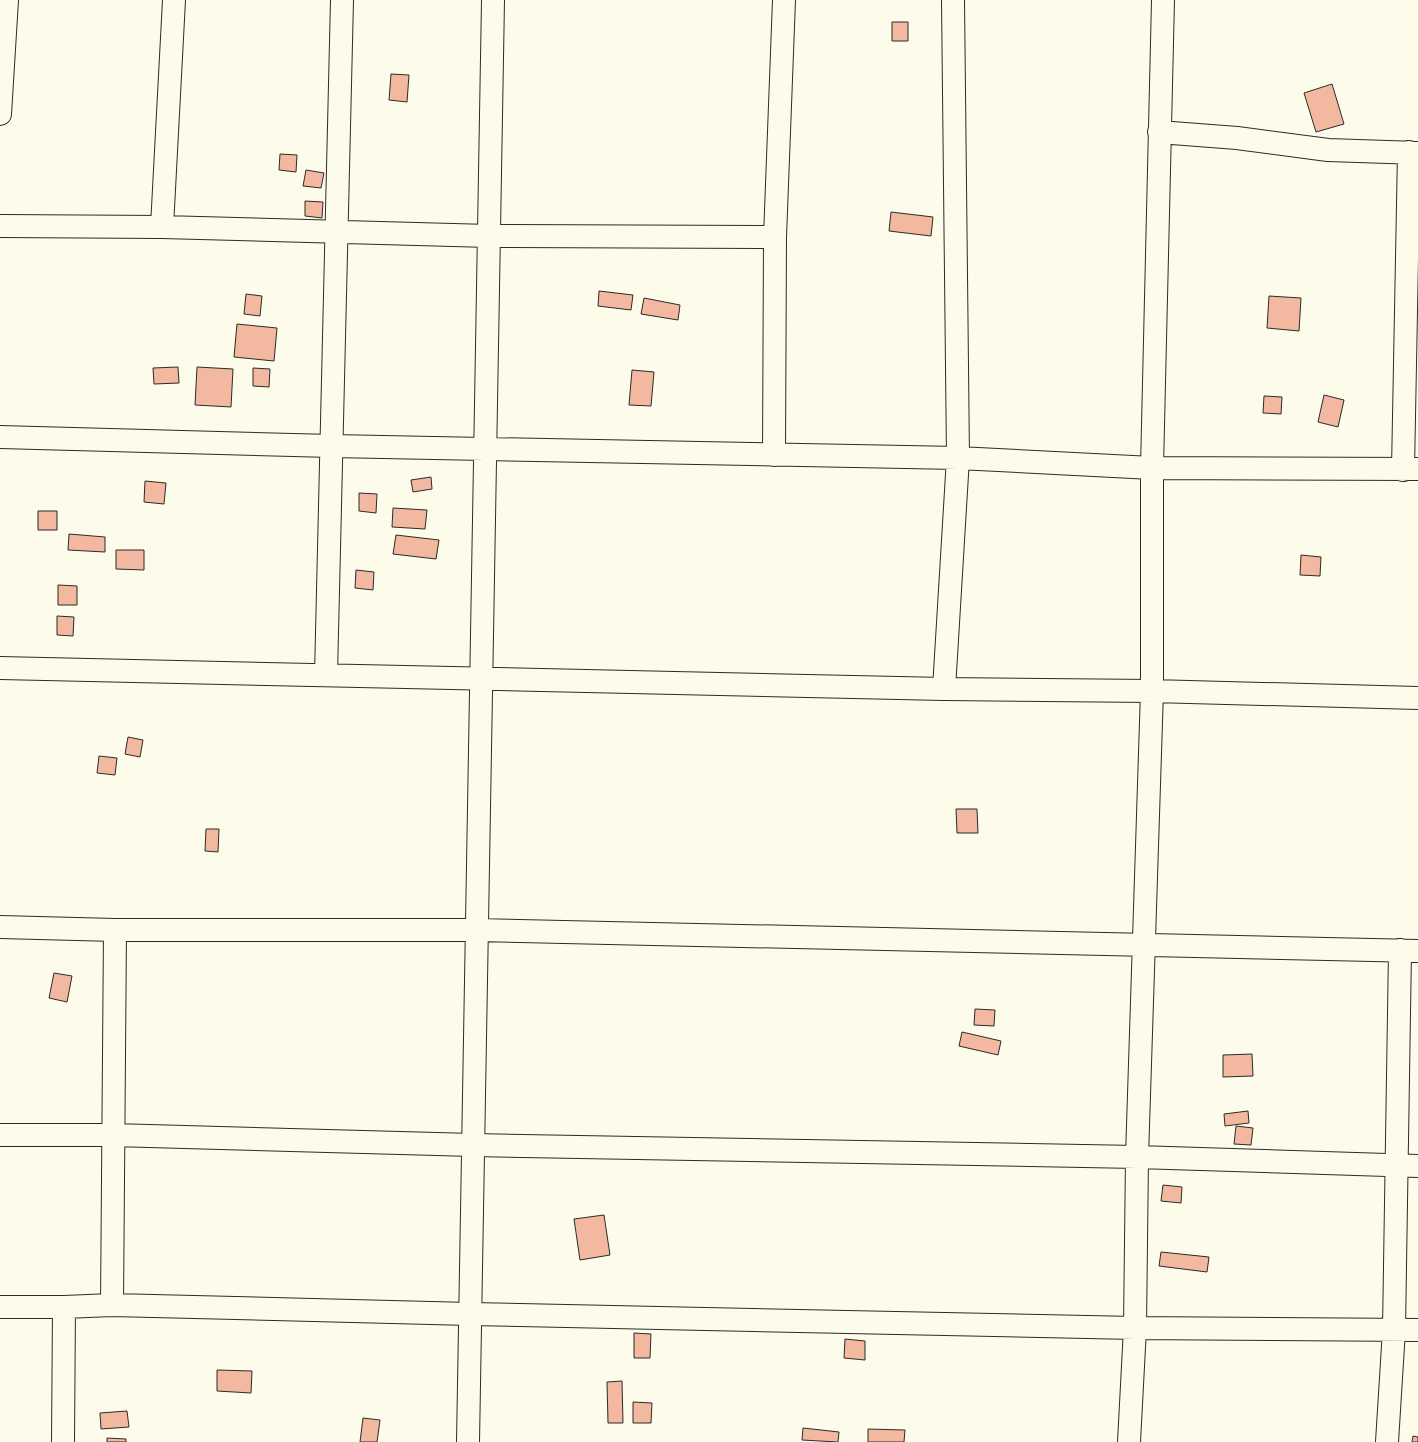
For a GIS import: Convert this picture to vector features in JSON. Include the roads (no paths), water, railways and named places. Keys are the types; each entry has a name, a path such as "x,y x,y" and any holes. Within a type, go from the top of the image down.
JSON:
{"street":[{"path":"0,114 7,0"},
{"path":"162,228 174,0"},
{"path":"326,675 342,0"},
{"path":"468,1442 493,0"},
{"path":"774,455 775,237 784,0"},
{"path":"944,689 958,458 953,0"},
{"path":"1129,1442 1135,1328 1137,1157 1152,691 1152,468 1163,0"},
{"path":"0,437 332,446 958,458 1152,468 1410,469 1413,152 1328,150 1237,138 1159,132"},
{"path":"0,226 162,228 489,236 775,237"},
{"path":"0,668 944,689 1152,691 1418,698"},
{"path":"0,927 115,930 477,930 1409,951 1407,1165 1394,1330 1388,1442"},
{"path":"112,1305 115,930"},
{"path":"0,1135 113,1135 473,1145 1137,1157 1407,1165"},
{"path":"0,1307 112,1305 1135,1328 1418,1330"},
{"path":"63,1442 64,1307"}]}
